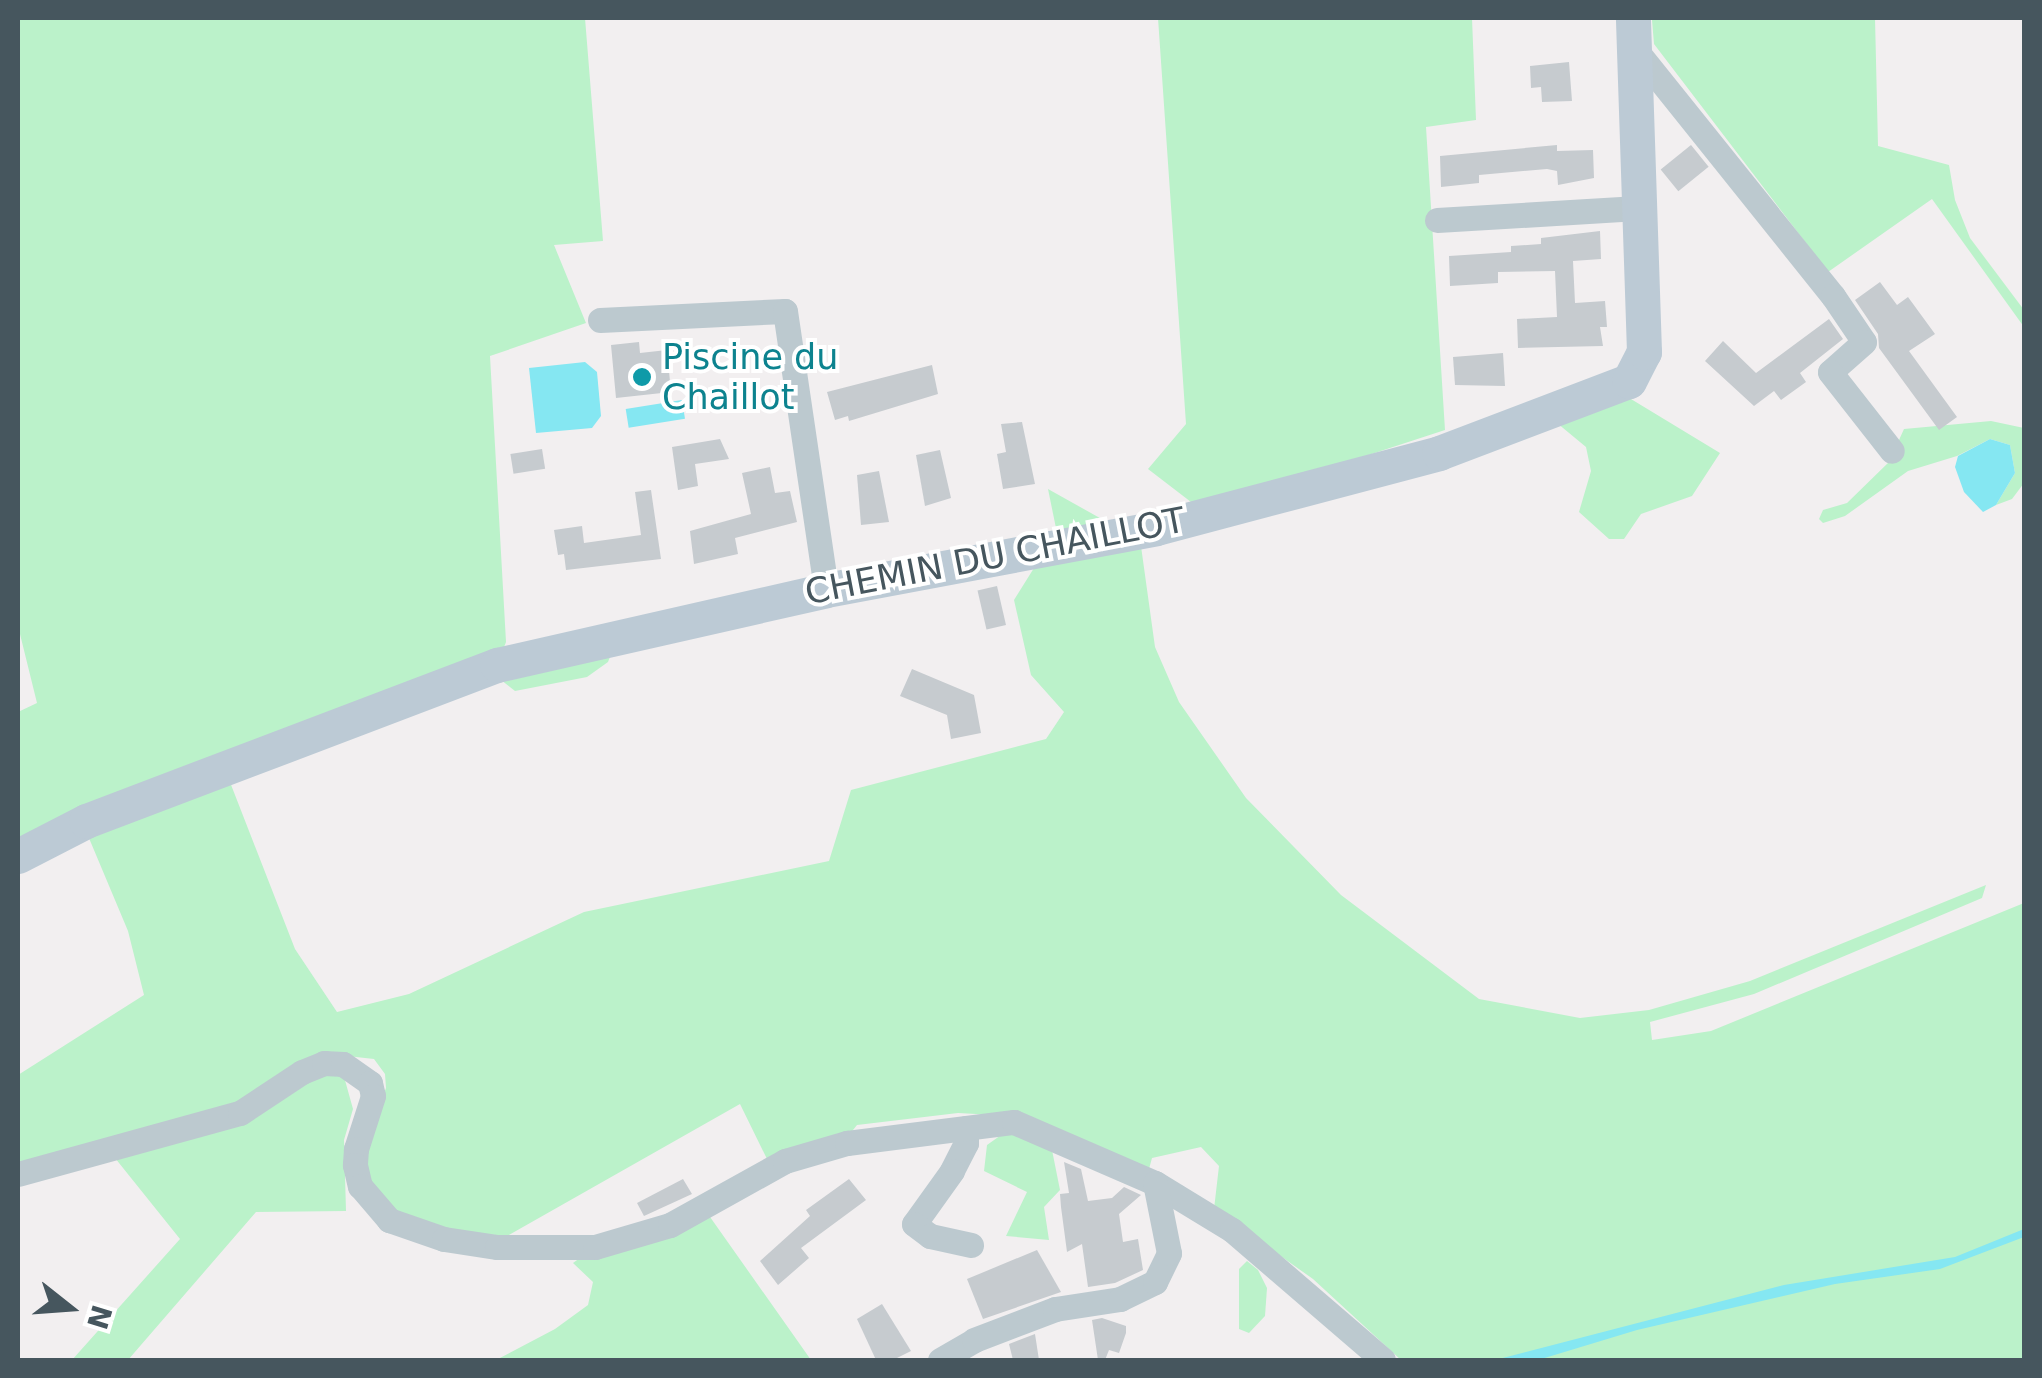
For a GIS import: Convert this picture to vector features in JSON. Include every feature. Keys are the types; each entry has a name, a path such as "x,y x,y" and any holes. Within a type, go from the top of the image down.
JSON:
{"street":[{"name":"CHEMIN DU CHAILLOT","path":"18,856 86,821 497,665 826,590 1156,528 1439,453 1630,381 1644,352 1634,34"},
{"path":"1634,34 1864,342 1830,372 1892,452"},
{"path":"1436,220 1638,208"},
{"path":"600,320 785,311 826,590"},
{"path":"18,1174 240,1114 302,1072 324,1063 344,1064 370,1083 373,1096 356,1149 356,1165 360,1186 374,1208 410,1230 444,1239 556,1249 631,1240 670,1225 785,1161 847,1143 1014,1122 1155,1183 1232,1230 1383,1360"},
{"path":"966,1128 966,1143 952,1171 914,1224 930,1236 972,1245"},
{"path":"940,1360 974,1340 1054,1309 1120,1299 1156,1282 1169,1252 1155,1183"}],"green space":[{"path":"18,18 585,18 603,241 554,245 586,323 490,356 506,642 497,665 18,856 18,712 37,703 18,626"},
{"path":"1158,18 1472,18 1476,120 1426,127 1445,430 1344,463 1191,502 1148,469 1186,424"},
{"path":"1875,18 1878,146 1949,165 1955,200 1970,238 2024,310 2024,327 1932,199 1828,272 1654,44 1652,20"},
{"path":"1626,396 1720,453 1692,496 1641,514 1624,539 1609,539 1579,512 1591,471 1586,447 1557,423"},
{"path":"1991,421 2024,428 2024,483 2012,499 1996,505 2015,473 2010,445 1990,439 1957,456 1908,471 1845,516 1823,523 1819,519 1823,510 1847,503 1889,462 1904,429"},
{"path":"1048,489 1107,522 1057,533"},
{"path":"1140,539 1155,647 1179,702 1246,798 1341,895 1479,999 1580,1018 1649,1010 1750,981 1986,885 1982,898 1754,994 1650,1022 1652,1040 1711,1031 2024,903 2024,1360 1401,1360 1313,1279 1214,1209 1219,1166 1201,1147 1152,1158 1149,1169 1012,1116 958,1113 857,1125 849,1135 767,1159 740,1104 507,1236 451,1231 402,1217 381,1201 366,1171 364,1148 386,1088 385,1074 374,1059 338,1055 353,1109 344,1140 346,1211 256,1212 128,1360 72,1360 180,1239 115,1158 18,1170 18,1075 144,995 128,931 86,831 228,777 295,949 337,1012 409,994 584,912 829,861 851,790 1046,739 1064,712 1031,675 1014,600 1039,560"},
{"path":"613,649 608,662 587,677 515,691 501,680"},
{"path":"1011,1128 1051,1145 1060,1190 1044,1207 1049,1240 1006,1236 1027,1192 984,1171 987,1145"},
{"path":"703,1207 811,1360 496,1360 555,1329 588,1305 593,1282 573,1263 595,1247"},
{"path":"1247,1261 1258,1270 1267,1288 1265,1316 1249,1333 1239,1329 1239,1269"}],"water":[{"path":"585,362 597,372 601,416 592,428 536,433 529,368"},
{"path":"682,400 685,419 629,428 626,409"},
{"path":"1990,439 2010,445 2015,473 1996,505 1983,512 1964,492 1955,467 1958,456"},
{"path":"2024,1229 2024,1237 1940,1269 1835,1284 1637,1330 1538,1360 1495,1360 1784,1285 1955,1257"}],"building":[{"path":"1569,62 1572,101 1542,102 1541,87 1531,88 1530,66"},
{"path":"1557,145 1557,151 1593,150 1594,178 1558,185 1557,171 1547,169 1479,175 1479,183 1441,187 1440,156"},
{"path":"1691,145 1709,167 1678,191 1661,170"},
{"path":"1600,231 1601,259 1573,261 1575,303 1605,301 1607,327 1600,327 1603,346 1518,348 1517,319 1557,317 1555,271 1498,272 1498,283 1450,286 1449,256 1511,252 1511,246 1541,244 1541,238"},
{"path":"1880,282 1897,305 1908,297 1935,334 1909,351 1957,417 1939,430 1879,348 1878,334 1855,300"},
{"path":"1829,319 1843,339 1800,373 1806,382 1781,400 1774,391 1754,406 1705,361 1723,341 1756,373"},
{"name":"Piscine du Chaillot","path":"639,342 640,353 667,350 671,392 616,398 611,345"},
{"path":"1503,353 1505,386 1455,385 1453,357"},
{"path":"932,365 938,394 849,421 848,416 835,420 827,392"},
{"path":"1022,422 1035,484 1003,489 997,454 1006,452 1001,424"},
{"path":"720,439 729,459 695,464 698,486 678,490 672,447"},
{"path":"542,449 545,469 514,474 510,454"},
{"path":"940,450 951,498 925,506 916,455"},
{"path":"770,467 775,493 790,491 797,522 735,538 738,554 694,564 690,531 751,514 742,473"},
{"path":"879,471 889,522 861,525 857,475"},
{"path":"651,490 661,559 566,570 564,554 558,555 554,530 582,526 584,543 641,535 635,492"},
{"path":"997,586 1006,625 987,629 978,590"},
{"path":"912,669 974,695 981,733 951,739 947,715 900,696"},
{"path":"1064,1162 1081,1169 1088,1201 1112,1198 1124,1187 1141,1195 1119,1214 1123,1242 1138,1239 1143,1270 1115,1283 1088,1287 1082,1244 1067,1252 1060,1194 1069,1193"},
{"path":"683,1179 692,1194 644,1216 637,1203"},
{"path":"849,1179 866,1200 801,1248 809,1258 778,1285 760,1261 810,1216 806,1210"},
{"path":"1037,1250 1061,1292 983,1319 967,1279"},
{"path":"882,1304 911,1351 893,1360 876,1360 857,1319"},
{"path":"1102,1318 1126,1326 1126,1333 1119,1353 1109,1350 1105,1360 1098,1360 1092,1320"},
{"path":"1035,1334 1039,1360 1013,1360 1009,1344"}],"place":[{"name":"Piscine du Chaillot","path":"642,377"}]}
